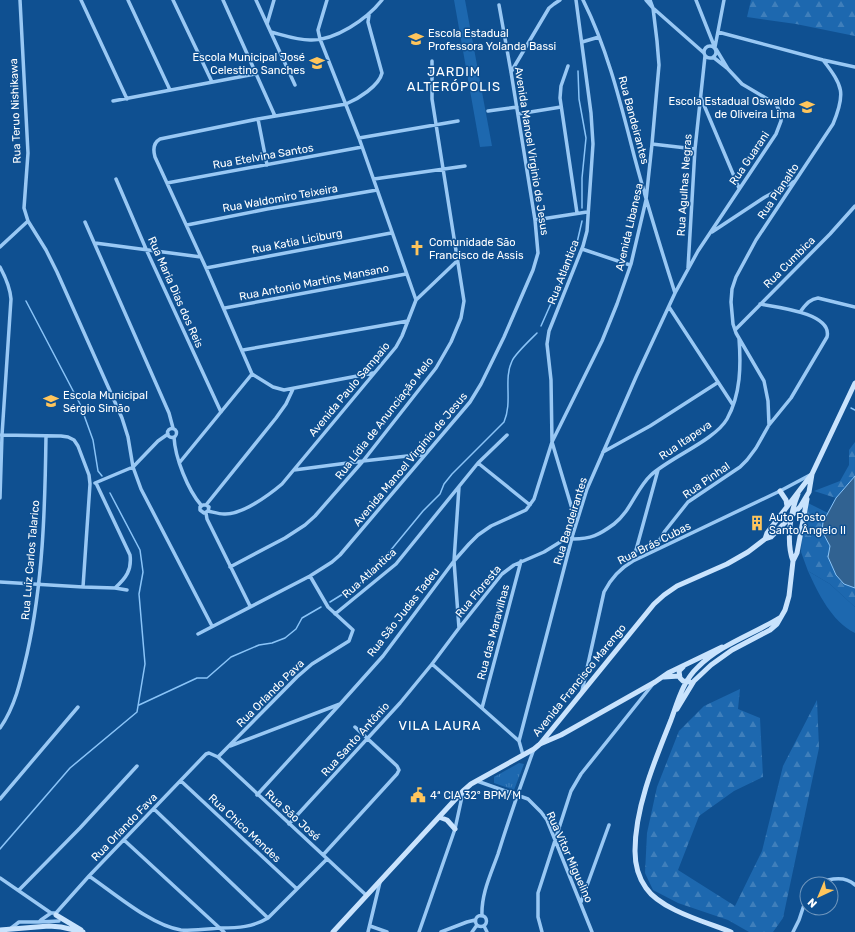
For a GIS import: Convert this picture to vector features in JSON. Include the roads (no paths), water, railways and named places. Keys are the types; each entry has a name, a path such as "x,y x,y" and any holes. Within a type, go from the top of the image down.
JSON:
{"main road":[{"name":"Avenida Francisco Marengo","path":"333,932 380,879 463,791 477,781 534,749 540,744 654,604 664,595 684,582 727,564 748,552 765,539 771,537 791,517 800,507 808,492 812,474 855,383"},
{"name":"Avenida Francisco Marengo","path":"765,539 767,533 812,474"},
{"path":"793,561 790,552 791,517 795,502 802,486"},
{"path":"780,491 786,500 787,507"},
{"path":"671,719 694,682 711,664 732,650 774,627 781,617 789,596 793,561 797,553 808,492"},
{"path":"781,527 790,532"},
{"path":"731,932 721,930 664,905 646,889 639,877 636,864 635,850 637,826 654,764 686,682 698,667 730,644 781,617"},
{"path":"540,744 561,735 688,663 715,649 730,644"},
{"path":"688,663 680,670 679,676 681,680 686,682 694,682"},
{"path":"661,678 679,676"},
{"path":"439,817 447,820 455,829"},
{"path":"56,914 83,932"},
{"path":"0,930 60,924 83,932"}],"street":[{"name":"Rua Teruo Nishikawa","path":"20,0 28,153 24,203 28,221"},
{"path":"81,0 127,99"},
{"path":"128,0 170,90"},
{"path":"173,0 212,82"},
{"path":"223,0 275,116"},
{"path":"256,0 295,85"},
{"path":"267,24 274,0"},
{"path":"327,0 318,30 320,39 360,138 362,148 416,300 458,260"},
{"path":"271,32 305,40 315,40 336,36 369,15 382,0"},
{"path":"551,0 554,4"},
{"path":"511,72 546,13 560,0"},
{"name":"Rua Atlantica","path":"576,0 591,113 593,144 587,212 587,231 582,249 548,336 547,344 551,380 552,442 576,523"},
{"name":"Rua Bandeirantes","path":"583,0 599,37 614,80 646,200 675,293"},
{"path":"646,0 709,58 713,58 716,53 715,48 724,0"},
{"name":"Avenida Libanesa","path":"552,442 608,328 630,265 646,200 659,65 653,8 650,0"},
{"name":"Rua Guarani","path":"688,269 709,234 776,134 780,126 781,115 776,104 747,88 736,79 729,70 715,48 696,0"},
{"name":"Avenida Manoel Virginio de Jesus","path":"198,634 310,576 332,562 347,547 475,396 504,337 537,259 537,244 535,220 499,5"},
{"path":"369,15 368,22 380,63 381,76 361,96 346,104 258,119 160,139 153,148 155,157 225,308 252,374 278,390 293,389 374,373"},
{"path":"718,32 855,67"},
{"path":"582,42 599,37"},
{"path":"704,54 704,50 707,46 711,45 715,48"},
{"name":"Rua Agulhas Negras","path":"688,269 695,149 704,54"},
{"name":"Rua Guarani","path":"713,58 729,70"},
{"name":"Rua Lídia de Anunciação Melo","path":"230,567 285,538 315,516 363,460 436,368 451,342 461,318 464,308 464,301 444,168 436,126 431,87 432,60"},
{"name":"Rua Planalto","path":"733,404 740,372 739,337 731,317 732,289 736,277 756,240 833,124 839,111 841,101 837,78 823,60"},
{"path":"568,66 561,86 560,98 577,213"},
{"path":"113,101 255,74"},
{"path":"700,97 739,188"},
{"path":"518,114 561,107"},
{"path":"488,111 517,108"},
{"path":"258,119 267,165"},
{"path":"360,138 458,121"},
{"path":"652,144 695,149"},
{"name":"Rua Etelvina Santos","path":"167,183 362,148"},
{"path":"374,179 465,166"},
{"name":"Rua Maria Dias dos Reis","path":"116,179 220,412"},
{"path":"709,234 765,197 796,180"},
{"name":"Rua Waldomiro Teixeira","path":"187,225 377,190"},
{"name":"Rua Cumbica","path":"735,330 830,234 855,206"},
{"path":"535,220 587,212"},
{"path":"0,247 28,221 46,250 58,272 122,418 128,437 133,467 141,489 212,626"},
{"path":"85,222 169,413 173,428 176,430 177,433 174,437 175,449 190,490 202,505"},
{"name":"Rua Katia Liciburg","path":"206,268 392,233"},
{"path":"95,243 201,257"},
{"path":"582,249 630,265"},
{"path":"0,267 7,280 11,300 1,435 0,498"},
{"name":"Rua Bandeirantes","path":"519,741 586,489 675,293 688,269"},
{"name":"Rua Antonio Martins Mansano","path":"225,308 406,274"},
{"path":"800,312 808,302 814,298 855,307"},
{"name":"Avenida Paulo Sampaio","path":"207,512 225,514 235,513 261,500 282,484 396,347 416,300"},
{"name":"Rua Pinhal","path":"653,552 666,531 684,507 696,496 740,467 748,460 769,425 791,398 827,337 827,330 822,322 812,316 760,304"},
{"path":"669,306 717,383 733,404"},
{"path":"243,350 408,321"},
{"path":"739,337 764,381 768,401 769,425"},
{"path":"180,462 252,374"},
{"path":"602,452 650,426 717,383"},
{"path":"206,505 279,414 289,399 293,389"},
{"name":"Rua Itapeva","path":"572,539 586,539 597,535 620,520 644,483 659,469 715,432 727,418 733,404"},
{"path":"90,484 96,483 133,467 158,441 168,434 168,431 173,428"},
{"path":"168,434 170,437 174,437"},
{"path":"1,435 61,436 74,440 78,446 86,465 90,484 83,587"},
{"name":"Rua Atlantica","path":"335,614 396,564 478,463 507,435"},
{"name":"Rua Luiz Carlos Talarico","path":"0,728 8,716 23,672 33,628 39,584 45,509 46,436"},
{"path":"478,463 530,505 534,499 552,442"},
{"path":"294,470 363,460 425,454"},
{"path":"633,561 659,469"},
{"name":"Rua Brás Cubas","path":"581,692 604,592 616,574 633,561 780,491 812,474"},
{"path":"96,483 130,555 131,563 129,572 124,580 115,588"},
{"path":"459,486 454,561 459,628"},
{"path":"202,505 200,510 202,513 207,512"},
{"path":"206,505 208,507 207,519 250,606"},
{"name":"Rua São Judas Tadeu","path":"257,794 383,656 454,561 469,544 478,535 491,526 526,510 530,505"},
{"name":"Rua Floresta","path":"432,664 502,574 522,561 544,552 573,534"},
{"name":"Rua das Maravilhas","path":"482,708 522,561"},
{"path":"310,576 321,596 335,614"},
{"path":"0,582 115,588 127,590"},
{"name":"Rua Orlando Pava","path":"218,757 297,677 312,664 349,641 353,630 335,614"},
{"path":"432,664 519,741 523,755"},
{"name":"Rua Santo Antônio","path":"289,824 400,703 432,664"},
{"path":"542,932 538,917 538,893 570,791 576,780 655,682"},
{"path":"229,747 341,703"},
{"path":"0,799 78,707"},
{"path":"323,855 397,774 398,770 397,766 355,727"},
{"path":"487,932 484,926 486,920 482,916 486,889 534,749"},
{"name":"Rua São José","path":"206,754 212,754 218,757 366,895"},
{"name":"Rua Orlando Fava","path":"56,914 89,876 206,754"},
{"path":"19,890 80,828 137,766"},
{"name":"Rua Chico Mendes","path":"181,781 297,889"},
{"name":"Rua Vitor Miguelino","path":"477,781 528,799 541,812 547,820 592,932"},
{"path":"419,932 455,829 463,791"},
{"path":"154,809 268,918"},
{"path":"581,902 609,825"},
{"path":"124,840 224,932"},
{"path":"89,876 160,924 181,930 247,927 258,924 268,918 327,859"},
{"path":"0,878 51,913 56,914 60,924 19,922 9,930"},
{"path":"368,932 380,879"},
{"path":"839,880 851,881 855,884"},
{"path":"39,922 51,913"},
{"path":"441,932 482,916"},
{"path":"793,932 800,916"},
{"path":"475,920 477,926"},
{"path":"370,926 387,932"},
{"path":"477,926 484,926"},
{"path":"472,932 477,926"}],"waterway":[{"path":"578,71 579,99 586,138 582,178 582,208"},
{"path":"541,326 576,247 582,221"},
{"path":"26,301 80,404 93,440 98,471 102,476"},
{"path":"330,602 367,579 423,511 440,494 444,484 452,474 504,422 508,406 509,368 514,358 537,333"},
{"path":"851,408 855,410"},
{"path":"0,849 70,768 137,712 145,664 139,594 143,572 140,550 110,493"},
{"path":"139,705 197,678 207,678 231,657 259,645 272,643 285,638 296,629 302,618 321,607"}],"place":[{"name":"Escola Estadual Professora Yolanda Bassi","path":"416,39"},
{"name":"Escola Municipal José Celestino Sanches","path":"317,63"},
{"name":"Escola Estadual Oswaldo de Oliveira Lima","path":"807,107"},
{"name":"Comunidade São Francisco de Assis","path":"417,248"},
{"name":"Escola Municipal Sérgio Simão","path":"51,401"},
{"name":"Auto Posto Santo Ângelo II","path":"757,523"},
{"name":"4ª CIA 32º BPM/M","path":"418,795"}],"district":[{"name":"JARDIM ALTERÓPOLIS","path":"454,78"},
{"name":"VILA LAURA","path":"440,725"}]}
